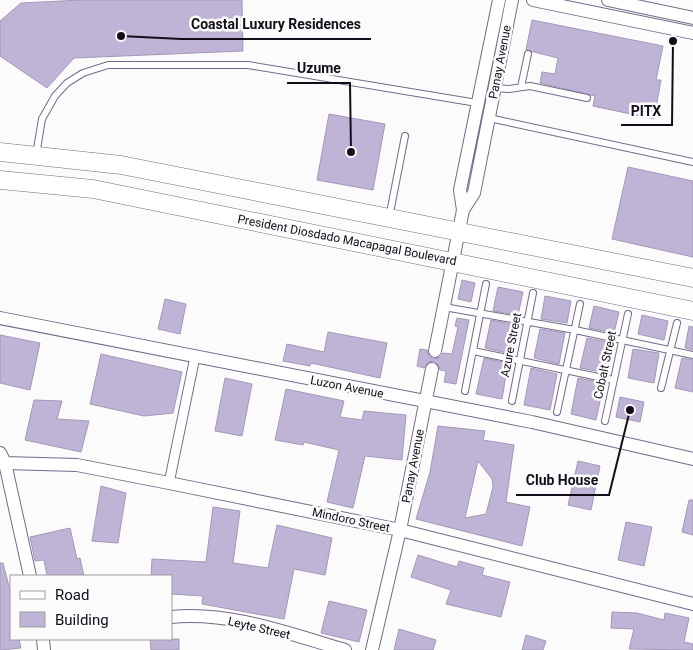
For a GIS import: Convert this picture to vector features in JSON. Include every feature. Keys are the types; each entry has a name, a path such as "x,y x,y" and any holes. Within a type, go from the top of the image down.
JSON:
{"main road":[{"path":"0,152 121,165 458,234 693,278"},
{"name":"President Diosdado Macapagal Boulevard","path":"0,180 93,189 453,260 693,311"}],"street":[{"name":"Panay Avenue","path":"435,351 463,210 460,190 498,0"},
{"name":"Panay Avenue","path":"463,210 474,193 512,0"},
{"path":"533,0 693,33"},
{"path":"608,0 693,18"},
{"name":"Luzon Avenue","path":"0,318 425,403 532,422 693,459"},
{"path":"169,482 195,358"},
{"name":"Panay Avenue","path":"372,650 400,530 432,369"},
{"path":"2,458 30,575"},
{"name":"Mindoro Street","path":"2,458 77,465 400,530 693,604"},
{"name":"Leyte Street","path":"172,617 186,615 246,622 345,650"}],"lane":[{"path":"521,87 528,54"},
{"path":"36,155 40,125 55,96 68,83 83,73 108,65 248,65 478,103"},
{"path":"495,88 530,86 587,98"},
{"path":"489,118 693,162"},
{"path":"389,219 405,136"},
{"path":"464,391 486,284"},
{"name":"Azure Street","path":"512,401 533,293"},
{"path":"557,412 580,304"},
{"path":"444,307 575,330 693,355"},
{"name":"Cobalt Street","path":"605,421 628,314"},
{"path":"661,388 677,323"},
{"path":"473,351 613,380"}],"building":[{"path":"81,0 242,0 243,51 74,58 47,88 0,56 0,21 21,3"},
{"path":"532,20 663,46 656,80 661,80 654,119 593,106 595,96 540,83 542,72 555,74 558,58 526,50"},
{"path":"329,114 385,124 373,190 317,180"},
{"path":"628,167 693,181 693,257 612,239"},
{"path":"462,280 475,283 471,302 458,299"},
{"path":"498,287 523,292 518,315 493,311"},
{"path":"545,296 571,301 567,323 541,319"},
{"path":"165,299 186,304 180,334 158,329"},
{"path":"594,306 619,312 614,333 589,328"},
{"path":"642,315 668,321 664,340 638,334"},
{"path":"457,318 469,320 456,384 444,382 446,371 440,370 434,361 429,362 424,368 417,366 420,349 427,350 429,357 434,359 441,357 443,353 452,354 458,327 455,326"},
{"path":"491,320 516,325 511,354 485,348"},
{"path":"689,326 693,327 693,350 685,348"},
{"path":"540,329 565,333 559,364 534,358"},
{"path":"328,332 387,343 380,378 311,363 310,366 283,361 287,344 324,352"},
{"path":"0,335 40,343 30,390 0,383"},
{"path":"587,338 612,343 606,373 580,368"},
{"path":"633,349 659,353 654,383 628,378"},
{"path":"101,354 182,372 173,413 144,416 90,404"},
{"path":"484,358 508,363 502,399 476,394"},
{"path":"682,358 693,360 693,392 675,388"},
{"path":"531,368 557,374 550,410 524,405"},
{"path":"225,378 252,384 242,436 215,431"},
{"path":"578,378 604,383 596,420 571,414"},
{"path":"286,389 344,401 340,417 362,420 364,411 406,415 402,460 365,456 353,508 327,502 339,450 304,442 303,445 275,440"},
{"path":"620,397 644,402 640,422 616,417"},
{"path":"34,400 62,401 57,419 89,421 81,452 25,440"},
{"path":"438,426 485,431 483,440 514,445 506,502 530,507 522,546 416,519 430,472","holes":["478,461 492,479 493,487 486,514 465,518"]},
{"path":"578,461 600,466 591,510 568,505"},
{"path":"101,486 126,493 118,543 92,541"},
{"path":"689,500 693,500 693,535 682,532"},
{"path":"213,507 240,511 233,563 268,568 277,525 332,538 325,575 294,569 284,619 202,604 203,596 172,594 172,575 151,575 152,559 206,562"},
{"path":"626,522 652,527 644,566 618,560"},
{"path":"70,528 77,559 80,558 84,575 47,575 44,560 35,561 30,537"},
{"path":"418,555 457,567 459,561 484,568 482,575 510,582 501,617 446,604 451,590 411,577"},
{"path":"0,563 3,563 10,590 10,640 19,640 21,648 0,650"},
{"path":"329,601 367,610 359,642 321,633"},
{"path":"612,612 637,613 664,620 665,613 689,618 684,642 693,644 693,650 629,649 634,629 611,628"},
{"path":"399,629 436,640 433,650 394,650"},
{"path":"526,635 546,641 543,650 522,650"},
{"path":"179,639 179,650 151,650 150,640"}],"place":[{"name":"Coastal Luxury Residences","path":"121,36"},
{"name":"PITX","path":"673,41"},
{"name":"Uzume","path":"351,152"},
{"name":"Club House","path":"630,410"}]}
